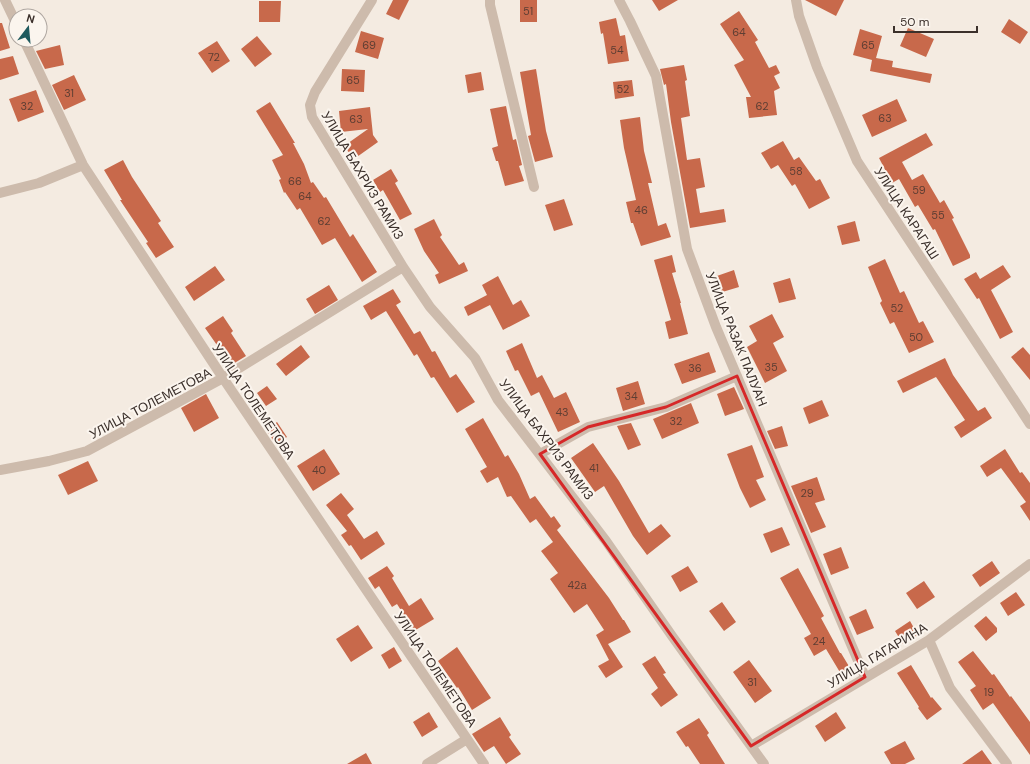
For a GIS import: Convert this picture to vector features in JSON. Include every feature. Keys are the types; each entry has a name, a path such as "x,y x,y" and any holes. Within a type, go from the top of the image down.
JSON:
{"street":[{"name":"УЛИЦА БАХРИЗ РАМИЗ","path":"372,0 315,92 310,105 312,117 403,268 430,307 475,358 498,400 606,541 764,764"},
{"path":"490,0 534,186"},
{"name":"УЛИЦА РАЗАК ПАЛУАН","path":"619,0 656,76 687,249 716,327 865,677"},
{"name":"УЛИЦА КАРАГАШ","path":"796,0 799,16 817,67 857,161 1030,424"},
{"name":"УЛИЦА ТОЛЕМЕТОВА","path":"28,48 83,166 222,378 484,764"},
{"path":"0,193 39,183 83,166"},
{"name":"УЛИЦА ТОЛЕМЕТОВА","path":"0,470 87,452 222,378 403,268"},
{"path":"540,454 588,427 666,407 737,376"},
{"name":"УЛИЦА ГАГАРИНА","path":"751,746 929,640 944,627 1030,564"},
{"path":"929,640 950,688 1007,764"},
{"path":"427,764 468,740"}],"highlighted area":[{"path":"737,376 865,677 751,746 540,454 588,427 666,407"}],"building":[{"path":"393,0 409,0 399,20 386,14"},
{"path":"520,0 537,0 537,22 520,22"},
{"path":"652,0 678,0 659,11"},
{"path":"805,0 844,0 836,16"},
{"path":"259,1 281,1 280,22 259,22"},
{"path":"739,11 758,40 755,42 769,68 776,65 780,73 774,76 780,88 774,91 777,115 749,118 746,97 751,97 734,65 744,60 720,24"},
{"path":"616,18 620,36 625,35 629,61 608,64 603,33 601,34 599,22"},
{"path":"1009,19 1028,32 1020,44 1001,32"},
{"path":"0,23 2,23 8,42 8,48 10,48 0,51"},
{"path":"908,28 934,39 926,57 900,46"},
{"path":"860,29 882,36 876,58 893,61 892,67 932,74 930,83 870,71 872,60 853,55"},
{"path":"361,31 384,38 378,59 355,52"},
{"path":"257,36 272,54 255,67 241,49"},
{"path":"217,41 230,61 212,73 198,53"},
{"path":"60,45 64,65 45,69 36,51"},
{"path":"13,56 19,74 0,80 0,59"},
{"path":"684,65 687,80 685,81 690,116 681,118 687,160 700,158 705,187 696,189 700,213 724,209 726,222 690,228 671,122 666,84 664,85 660,69"},
{"path":"342,69 365,70 364,92 341,91"},
{"path":"536,69 546,131 553,157 535,162 528,136 531,135 520,72"},
{"path":"481,72 484,90 468,93 465,75"},
{"path":"74,75 86,100 64,110 52,85"},
{"path":"632,80 634,96 615,99 613,82"},
{"path":"36,90 44,112 18,122 9,99"},
{"path":"897,99 907,121 872,137 862,115"},
{"path":"270,102 295,143 293,143 304,164 311,183 313,182 324,198 326,197 350,237 353,234 377,272 362,282 335,238 322,245 300,208 297,210 285,192 284,193 279,180 281,179 272,160 283,155 256,111"},
{"path":"506,106 513,140 516,139 522,165 519,166 524,181 505,186 498,161 496,161 492,148 498,146 490,109"},
{"path":"370,107 373,135 378,142 354,159 344,146 368,129 341,132 339,111"},
{"path":"640,117 644,151 652,183 648,183 658,226 666,223 671,237 641,246 633,223 631,223 626,202 636,200 624,148 620,120"},
{"path":"926,133 933,145 902,162 912,180 923,174 940,203 944,200 954,218 952,219 970,255 970,258 953,266 935,229 933,230 918,205 915,207 899,179 892,183 879,158"},
{"path":"783,141 794,160 799,157 816,181 820,179 830,198 809,209 795,184 792,186 778,165 771,169 761,153"},
{"path":"123,160 132,177 161,221 158,223 174,247 156,258 146,243 148,242 120,200 122,200 104,170"},
{"path":"391,169 398,181 395,183 412,214 400,220 383,190 380,192 373,180"},
{"path":"564,199 573,225 554,231 545,205"},
{"path":"434,219 442,235 440,237 459,265 464,262 468,271 439,284 435,275 439,273 424,251 414,229"},
{"path":"855,221 860,241 842,245 837,226"},
{"path":"672,255 676,272 672,273 688,334 669,339 665,322 671,320 654,260"},
{"path":"885,259 900,293 904,291 919,323 923,321 934,342 909,353 894,322 890,324 880,303 882,301 868,267"},
{"path":"1003,265 1011,277 991,290 1013,332 1000,339 979,298 977,299 964,279 976,272 980,279"},
{"path":"215,266 225,280 194,301 185,287"},
{"path":"734,270 739,287 719,293 714,277"},
{"path":"498,276 513,305 521,300 530,316 503,330 490,305 468,316 464,307 487,295 482,285"},
{"path":"790,278 796,299 779,303 773,283"},
{"path":"329,285 338,300 315,314 306,299"},
{"path":"393,289 401,302 396,305 414,334 420,331 432,352 435,351 450,378 456,374 475,402 457,413 434,377 431,378 417,354 414,356 386,311 371,320 363,306"},
{"path":"772,314 784,337 773,343 787,371 765,383 747,347 757,341 749,326"},
{"path":"223,316 233,331 231,333 246,356 228,367 217,350 219,348 205,328"},
{"path":"522,343 537,378 542,375 554,398 566,392 580,422 558,432 539,392 531,396 518,370 515,371 506,351"},
{"path":"301,345 310,357 286,376 276,364"},
{"path":"1023,347 1030,355 1030,380 1011,357"},
{"path":"709,352 716,372 682,384 674,364"},
{"path":"945,358 953,375 978,411 985,407 992,418 961,438 954,427 965,420 936,377 903,393 897,381"},
{"path":"638,381 645,404 623,411 616,388"},
{"path":"267,386 277,399 266,406 257,393"},
{"path":"734,387 744,409 725,416 717,394"},
{"path":"206,394 219,418 194,432 181,408"},
{"path":"822,400 829,416 809,424 803,408"},
{"path":"691,403 699,423 662,439 653,419"},
{"path":"483,418 505,457 508,455 519,474 530,499 535,496 551,518 554,516 561,526 557,530 609,598 631,632 608,644 623,667 606,678 598,666 609,660 596,635 604,630 587,604 574,613 550,579 558,573 541,551 553,542 536,519 530,523 511,496 507,497 498,477 487,483 480,471 487,467 465,429"},
{"path":"277,422 287,437 276,444 266,430"},
{"path":"631,423 641,445 628,450 617,426"},
{"path":"782,426 788,446 775,449 767,431"},
{"path":"593,443 619,481 649,533 661,524 671,536 647,555 633,536 604,486 595,492 571,458"},
{"path":"752,445 764,477 756,480 766,500 750,508 740,488 727,454"},
{"path":"324,449 340,474 313,491 297,466"},
{"path":"1005,449 1020,473 1022,472 1030,483 1030,521 1020,506 1026,502 1001,468 987,477 980,466"},
{"path":"88,461 98,481 68,495 58,475"},
{"path":"817,477 825,500 815,503 826,527 811,533 791,486"},
{"path":"341,493 354,509 347,515 364,539 377,531 385,544 361,560 351,545 349,546 341,535 347,531 326,505"},
{"path":"782,527 790,545 771,553 763,534"},
{"path":"841,547 849,568 831,575 823,554"},
{"path":"992,561 1000,573 980,587 972,575"},
{"path":"387,566 394,576 392,578 409,606 421,598 434,619 414,631 397,604 392,607 379,586 375,589 368,578"},
{"path":"688,566 698,582 680,592 671,576"},
{"path":"798,568 824,616 821,618 850,668 841,674 826,649 814,656 804,638 811,634 780,578"},
{"path":"924,581 935,597 917,609 906,593"},
{"path":"1016,592 1025,605 1008,616 1000,603"},
{"path":"722,602 736,622 724,631 709,611"},
{"path":"866,609 874,628 857,635 849,617"},
{"path":"986,616 997,628 997,632 986,641 974,626"},
{"path":"910,621 918,635 903,644 895,631"},
{"path":"358,625 373,648 351,662 336,639"},
{"path":"394,647 402,661 389,669 381,655"},
{"path":"457,647 491,698 472,710 458,687 457,688 438,661"},
{"path":"973,651 992,675 994,674 1030,722 1030,755 993,703 983,710 970,690 976,686 958,662"},
{"path":"655,656 666,673 663,674 678,695 661,707 651,694 658,688 642,664"},
{"path":"749,660 772,691 755,703 733,672"},
{"path":"911,665 931,698 932,697 942,709 927,720 897,673"},
{"path":"429,712 438,727 422,737 413,722"},
{"path":"836,712 846,728 825,742 815,726"},
{"path":"500,717 511,735 509,737 521,754 506,764 494,746 484,752 472,734"},
{"path":"699,718 709,733 707,735 725,764 700,764 676,732"},
{"path":"905,741 915,759 905,764 891,764 884,752"},
{"path":"982,750 992,764 962,764"},
{"path":"366,753 372,764 347,764"}]}
